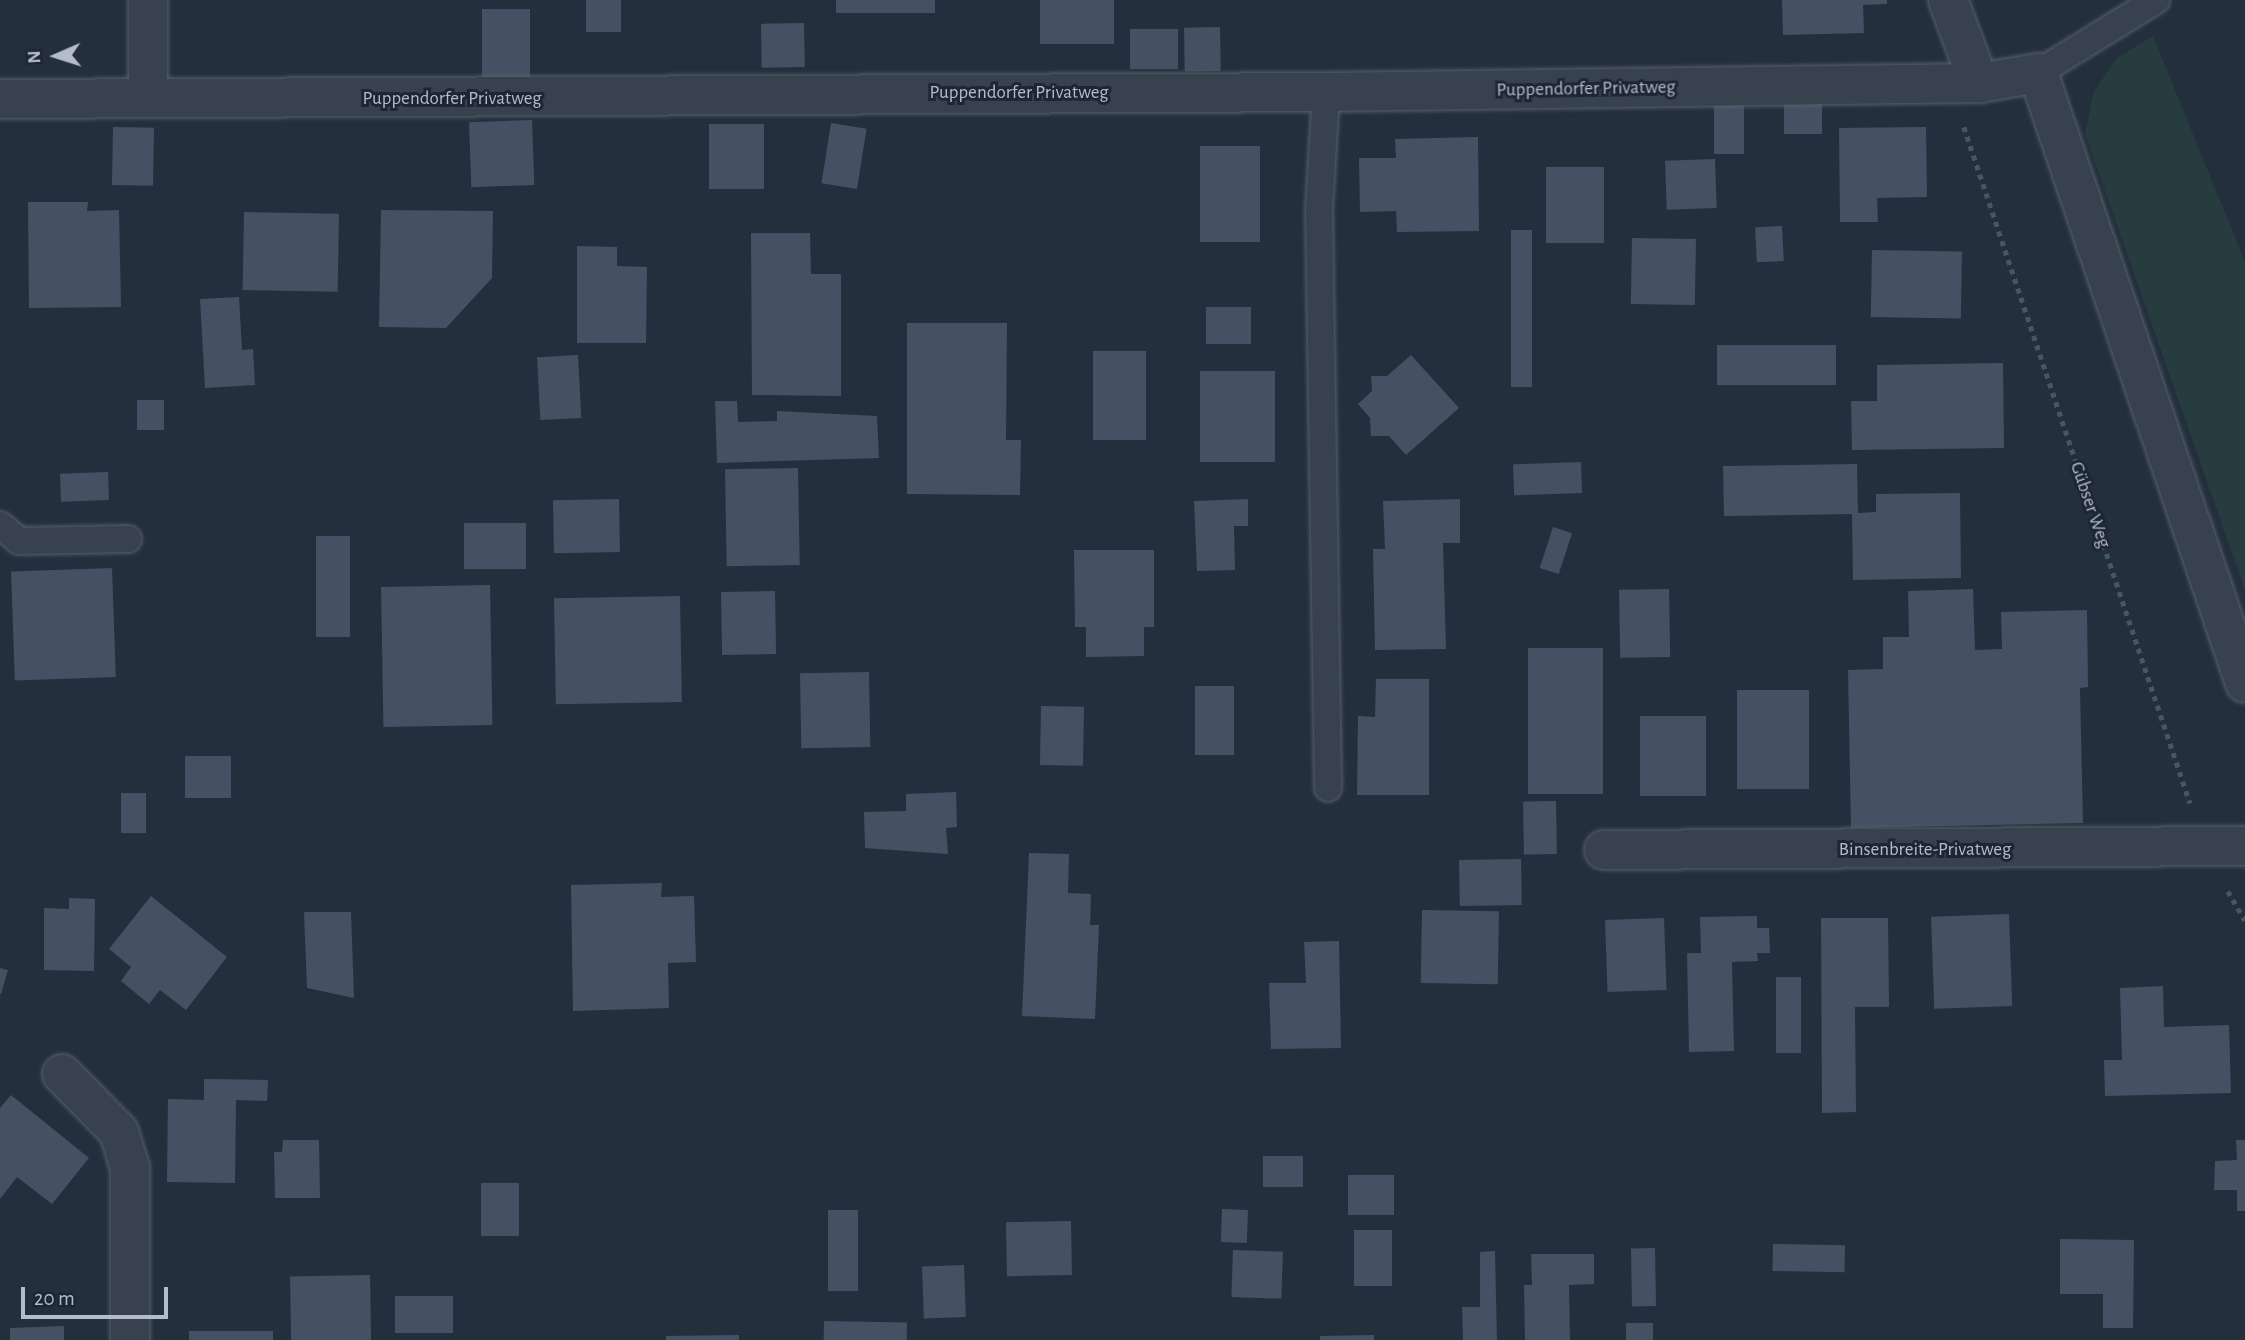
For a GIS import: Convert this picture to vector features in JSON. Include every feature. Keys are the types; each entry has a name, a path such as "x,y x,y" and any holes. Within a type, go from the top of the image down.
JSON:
{"street":[{"path":"148,0 148,95"},
{"path":"1948,0 1964,83"},
{"path":"2038,73 2245,683"},
{"name":"Puppendorfer Privatweg","path":"0,99 148,95 379,99 1326,92 1964,83 2038,73"},
{"name":"Binsenbreite-Privatweg","path":"1604,850 2206,849 2245,846"},
{"path":"62,1074 119,1132 130,1167 130,1340"}],"lane":[{"path":"2038,73 2156,0"},
{"path":"1326,92 1319,209 1328,788"},
{"path":"0,525 19,541 128,539"}],"path":[{"name":"Gübser Weg","path":"1964,83 2206,849 2245,921"}],"green space":[{"path":"2153,36 2245,262 2245,590 2085,134 2094,91 2117,58"}],"building":[{"path":"586,0 621,0 621,32 586,32"},
{"path":"836,0 935,0 935,13 836,13"},
{"path":"1040,0 1114,0 1114,44 1040,44"},
{"path":"1782,0 1887,0 1887,4 1863,5 1864,33 1783,35"},
{"path":"482,9 530,9 530,80 482,80"},
{"path":"804,23 805,67 762,68 761,24"},
{"path":"1220,27 1221,71 1185,72 1184,28"},
{"path":"1130,29 1178,29 1178,69 1130,69"},
{"path":"1714,104 1744,104 1744,154 1714,154"},
{"path":"1784,104 1822,104 1822,134 1784,134"},
{"path":"532,120 534,185 471,187 469,122"},
{"path":"831,123 867,129 857,189 821,183"},
{"path":"709,124 764,124 764,189 709,189"},
{"path":"113,127 154,128 153,186 112,185"},
{"path":"1926,127 1927,197 1877,198 1878,222 1840,222 1839,128"},
{"path":"1478,137 1479,231 1397,232 1396,211 1360,212 1359,158 1396,158 1395,139"},
{"path":"1200,146 1260,146 1260,242 1200,242"},
{"path":"1715,159 1717,208 1667,210 1665,161"},
{"path":"1546,167 1604,167 1604,243 1546,243"},
{"path":"28,202 88,202 87,211 119,210 121,307 29,308"},
{"path":"381,210 493,211 492,278 446,328 379,327"},
{"path":"244,212 339,214 338,292 243,290"},
{"path":"1782,226 1784,261 1757,262 1755,227"},
{"path":"1511,230 1532,230 1532,387 1511,387"},
{"path":"751,233 810,233 811,274 841,274 841,396 752,395"},
{"path":"1632,238 1696,239 1695,305 1631,304"},
{"path":"577,246 617,247 617,266 647,267 646,343 577,343"},
{"path":"1872,250 1962,252 1961,319 1871,317"},
{"path":"239,297 242,350 253,349 255,385 205,388 200,299"},
{"path":"1206,307 1251,307 1251,344 1206,344"},
{"path":"907,323 1007,323 1006,440 1021,440 1020,495 907,494"},
{"path":"1717,345 1836,345 1836,385 1717,385"},
{"path":"1093,351 1146,351 1146,440 1093,440"},
{"path":"578,355 581,418 540,420 537,357"},
{"path":"1411,355 1459,408 1406,455 1389,436 1371,436 1370,418 1358,404 1372,391 1371,376 1387,376"},
{"path":"2003,363 2004,448 1852,450 1851,401 1877,401 1877,365"},
{"path":"1200,371 1275,371 1275,462 1200,462"},
{"path":"137,400 164,400 164,430 137,430"},
{"path":"715,401 737,401 738,422 777,421 777,411 877,416 879,458 717,463"},
{"path":"1581,462 1582,493 1514,495 1513,464"},
{"path":"1857,464 1858,513 1876,512 1876,494 1960,493 1961,578 1853,580 1852,514 1724,516 1723,466"},
{"path":"798,468 800,565 727,566 725,469"},
{"path":"108,472 109,500 61,502 60,474"},
{"path":"619,499 620,552 554,553 553,500"},
{"path":"1248,499 1248,526 1234,526 1235,570 1197,571 1194,501"},
{"path":"1460,499 1460,543 1443,543 1446,649 1375,650 1373,549 1385,549 1383,501"},
{"path":"464,523 526,523 526,569 464,569"},
{"path":"1553,527 1572,533 1559,574 1540,568"},
{"path":"316,536 350,536 350,637 316,637"},
{"path":"1074,550 1154,550 1154,627 1144,627 1144,656 1086,657 1086,627 1075,627"},
{"path":"112,568 116,677 15,680 11,572"},
{"path":"490,585 492,725 383,727 381,587"},
{"path":"1669,589 1670,657 1620,658 1619,590"},
{"path":"1973,589 1975,650 2002,649 2001,612 2087,610 2088,687 2080,688 2083,823 1851,828 1848,670 1883,669 1883,637 1909,637 1908,591"},
{"path":"775,591 776,654 722,655 721,592"},
{"path":"680,596 682,702 556,704 554,598"},
{"path":"1528,648 1603,648 1603,794 1528,794"},
{"path":"869,672 870,747 801,748 800,673"},
{"path":"1376,679 1429,679 1429,795 1357,795 1358,716 1375,717"},
{"path":"1195,686 1234,686 1234,755 1195,755"},
{"path":"1737,690 1809,690 1809,789 1737,789"},
{"path":"1041,706 1084,707 1083,766 1040,765"},
{"path":"1640,716 1706,716 1706,796 1640,796"},
{"path":"185,756 231,756 231,798 185,798"},
{"path":"956,792 957,827 946,828 948,854 865,848 864,812 906,811 906,794"},
{"path":"121,793 146,793 146,833 121,833"},
{"path":"1556,801 1557,854 1524,855 1523,802"},
{"path":"1029,853 1069,854 1068,893 1091,894 1090,925 1099,925 1095,1019 1022,1016"},
{"path":"1521,859 1522,905 1460,906 1459,860"},
{"path":"662,883 661,897 694,896 696,962 668,963 669,1008 573,1011 571,885"},
{"path":"151,896 227,957 186,1010 160,990 149,1004 121,981 131,967 109,949"},
{"path":"69,898 95,899 94,971 44,970 44,908 69,909"},
{"path":"1422,910 1499,911 1498,984 1421,983"},
{"path":"304,912 351,912 354,998 307,988"},
{"path":"2009,914 2012,1006 1934,1009 1931,917"},
{"path":"1757,916 1757,928 1769,928 1770,953 1757,953 1758,961 1732,962 1734,1051 1689,1052 1687,953 1701,953 1700,917"},
{"path":"1664,918 1667,990 1608,992 1605,920"},
{"path":"1821,918 1888,918 1889,1007 1855,1007 1856,1112 1822,1113"},
{"path":"1339,941 1341,1048 1271,1049 1269,983 1306,983 1304,942"},
{"path":"0,968 8,970 1,994 0,994"},
{"path":"1776,977 1801,977 1801,1053 1776,1053"},
{"path":"2163,986 2164,1027 2229,1025 2231,1093 2105,1096 2104,1060 2122,1060 2120,988"},
{"path":"204,1079 268,1080 267,1101 236,1100 235,1183 167,1182 168,1099 204,1100"},
{"path":"11,1095 89,1158 52,1204 17,1177 0,1199 0,1108"},
{"path":"283,1140 319,1140 320,1198 275,1198 274,1152 282,1152"},
{"path":"2236,1140 2245,1140 2245,1211 2237,1211 2237,1190 2214,1190 2215,1161 2237,1160"},
{"path":"1263,1156 1303,1156 1303,1187 1263,1187"},
{"path":"1348,1175 1394,1175 1394,1215 1348,1215"},
{"path":"481,1183 519,1183 519,1236 481,1236"},
{"path":"1222,1209 1248,1210 1247,1243 1221,1242"},
{"path":"828,1210 858,1210 858,1291 828,1291"},
{"path":"1071,1221 1072,1275 1007,1276 1006,1222"},
{"path":"1354,1230 1392,1230 1392,1286 1354,1286"},
{"path":"2060,1239 2134,1240 2133,1328 2103,1328 2103,1294 2060,1294"},
{"path":"1773,1244 1845,1245 1845,1272 1773,1271"},
{"path":"1631,1248 1655,1248 1656,1306 1632,1306"},
{"path":"1233,1250 1283,1252 1281,1299 1231,1297"},
{"path":"1495,1251 1497,1340 1463,1340 1462,1307 1480,1307 1480,1252"},
{"path":"1531,1254 1594,1254 1594,1284 1569,1285 1570,1340 1525,1340 1524,1285 1532,1285"},
{"path":"964,1265 966,1317 924,1318 922,1266"},
{"path":"370,1275 371,1340 291,1340 290,1276"},
{"path":"395,1296 453,1296 453,1333 395,1333"},
{"path":"824,1321 907,1322 907,1340 824,1340"},
{"path":"1626,1323 1653,1323 1653,1340 1626,1340"},
{"path":"64,1326 64,1340 10,1340 10,1328"},
{"path":"189,1331 273,1331 273,1340 189,1340"},
{"path":"739,1335 739,1340 666,1340 666,1336"},
{"path":"1374,1335 1374,1340 1320,1340 1320,1336"}]}
